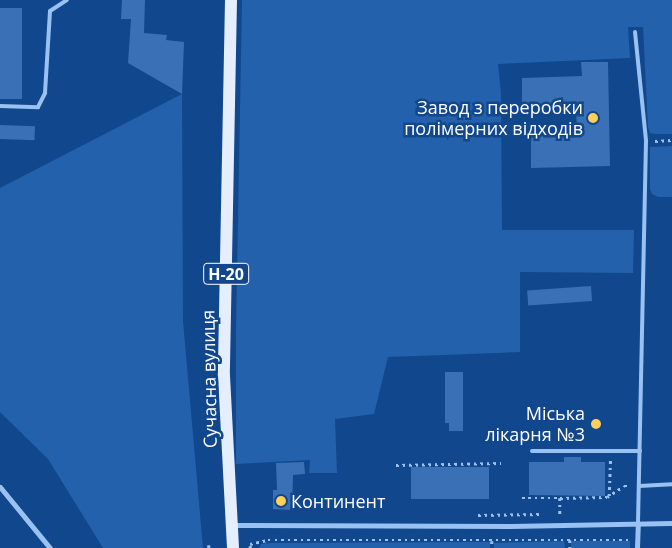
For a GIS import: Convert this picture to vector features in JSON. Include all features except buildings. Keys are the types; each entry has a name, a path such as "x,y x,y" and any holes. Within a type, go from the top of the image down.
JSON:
{"main road":[{"name":"Сучасна вулиця","path":"231,0 224,376 230,525 233,548"}],"street":[{"path":"0,487 50,548"},
{"path":"637,548 638,523"},
{"path":"230,525 510,526 672,523"}],"lane":[{"path":"0,106 38,107 45,93 50,11 67,0"},
{"path":"635,32 646,141 638,523"},
{"path":"532,451 640,451"},
{"path":"639,486 672,484"}],"path":[{"path":"646,141 672,140"},
{"path":"609,496 610,451"},
{"path":"396,465 501,464"},
{"path":"522,498 609,496 624,486 639,486"},
{"path":"560,498 560,514"},
{"path":"472,515 546,514"},
{"path":"555,514 570,514"},
{"path":"250,548 250,544 268,540 638,540"},
{"path":"570,540 570,548"},
{"path":"492,541 492,548"}],"shaded area":[{"path":"242,0 672,0 672,134 650,133 648,127 643,27 628,27 630,58 498,64 501,93 502,230 634,230 633,273 520,272 520,352 388,357 374,414 335,419 337,473 309,473 310,460 236,464 236,328"},
{"path":"182,94 183,321 203,548 103,548 48,459 0,412 0,188"},
{"path":"672,146 672,197 658,197 652,194 650,189 650,147"},
{"path":"564,541 565,548 494,548 494,543"},
{"path":"571,541 630,541 630,548 571,548"},
{"path":"490,542 490,548 259,548 261,544 270,543"}],"place":[{"name":"Завод з переробки полімерних відходів","path":"593,118"},
{"name":"Міська лікарня №3","path":"596,424"},
{"name":"Континент","path":"281,501"}]}
